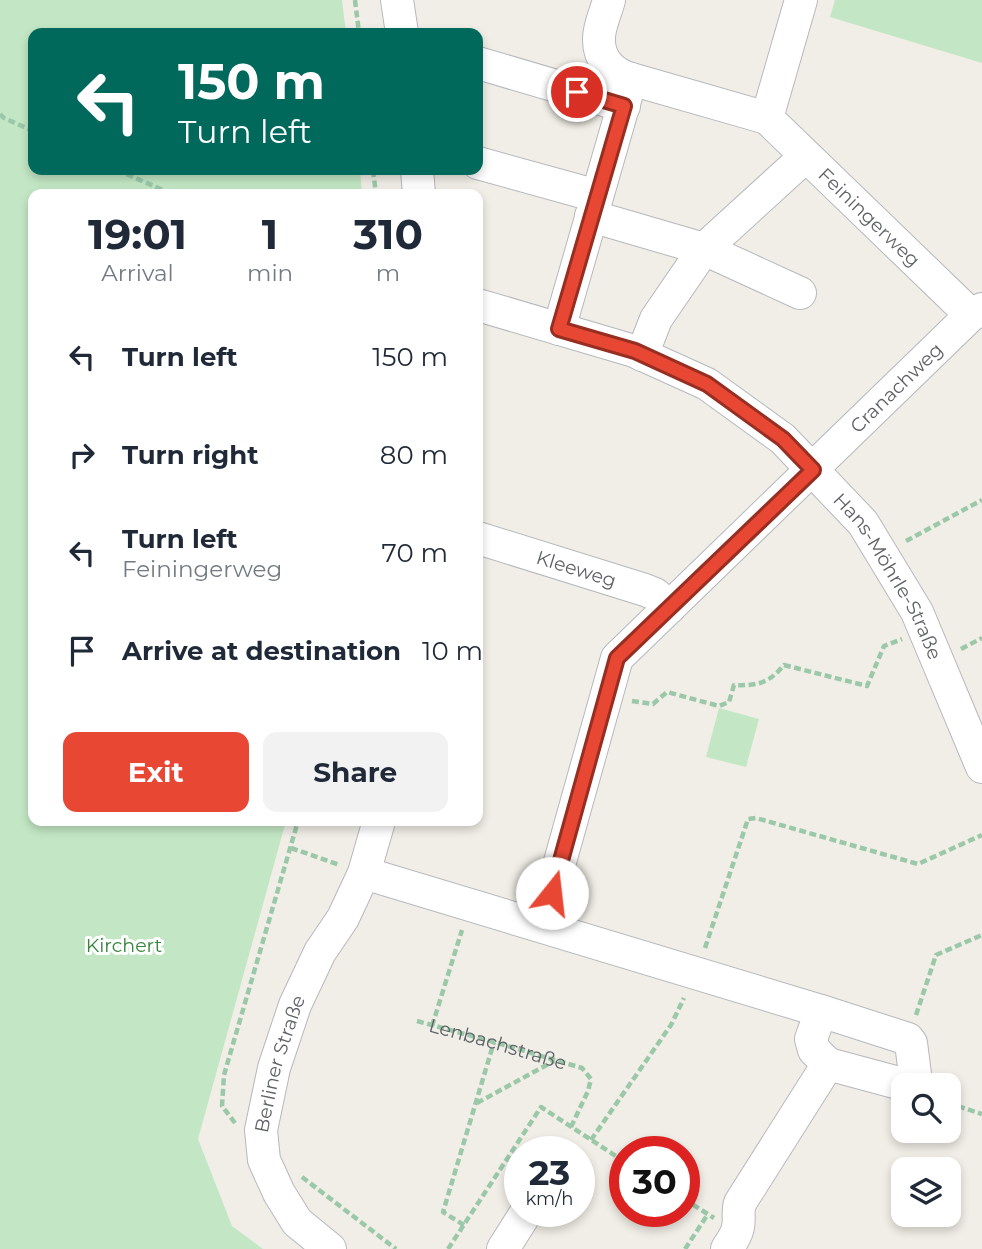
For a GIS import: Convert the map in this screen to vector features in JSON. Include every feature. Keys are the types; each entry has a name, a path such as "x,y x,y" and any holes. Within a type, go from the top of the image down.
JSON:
{"street":[{"path":"397,0 401,28"},
{"name":"Feiningerweg","path":"609,0 599,37 601,50 606,62 620,76 628,93"},
{"path":"767,118 801,0"},
{"name":"Feiningerweg","path":"483,64 554,85 628,93 767,118 977,312"},
{"path":"559,329 628,93"},
{"path":"642,355 656,319 704,249 806,156"},
{"path":"483,164 704,249 800,293"},
{"name":"Hans-Möhrle-Straße","path":"483,306 642,355 707,384 783,439 863,523 882,554 917,612 982,767"},
{"name":"Cranachweg","path":"813,470 977,312"},
{"path":"542,926 617,658 813,470"},
{"name":"Kleeweg","path":"483,540 645,590 655,594 670,607"},
{"path":"378,826 364,873 908,1039 911,1043 915,1073"},
{"name":"Berliner Straße","path":"330,1249 297,1222 279,1194 264,1160 261,1130 274,1068 295,1005 320,952 343,919 364,873"},
{"path":"821,1011 811,1039 816,1054 828,1064 891,1081"},
{"path":"727,1249 737,1232 737,1210 740,1203 828,1064"},
{"path":"503,1249 517,1227"}],"path":[{"path":"355,0 358,28"},
{"path":"0,114 28,129"},
{"path":"128,175 161,189"},
{"path":"882,554 982,500"},
{"path":"608,694 653,704 667,692 719,706 729,702 734,685 750,686 766,682 785,666 867,687 884,646"},
{"path":"594,1136 671,1025 696,974 748,820 755,818 918,864 982,835"},
{"path":"239,1128 222,1106 224,1075 298,826"},
{"path":"291,848 364,873"},
{"name":"Lenbachstraße","path":"470,905 432,1026 582,1068 590,1079 588,1091 571,1127"},
{"path":"908,1039 936,955 982,935"},
{"path":"417,1021 432,1026"},
{"path":"464,1225 443,1212 494,1042"},
{"path":"476,1104 554,1061"},
{"path":"448,1249 541,1107 585,1136"},
{"path":"961,1107 982,1114"},
{"path":"264,1160 295,1171 396,1249"},
{"path":"685,1249 708,1214"}],"green space":[{"name":"Kirchert","path":"0,0 342,0 345,28 28,28 28,175 360,175 362,189 28,189 28,826 285,826 198,1139 232,1226 263,1249 0,1249"},
{"path":"835,0 982,0 982,63 830,17"},
{"path":"719,708 759,719 746,767 706,757"}],"route":[{"path":"552,893 617,658 813,470 783,439 707,384 635,351 559,329 624,106 577,92"}]}
